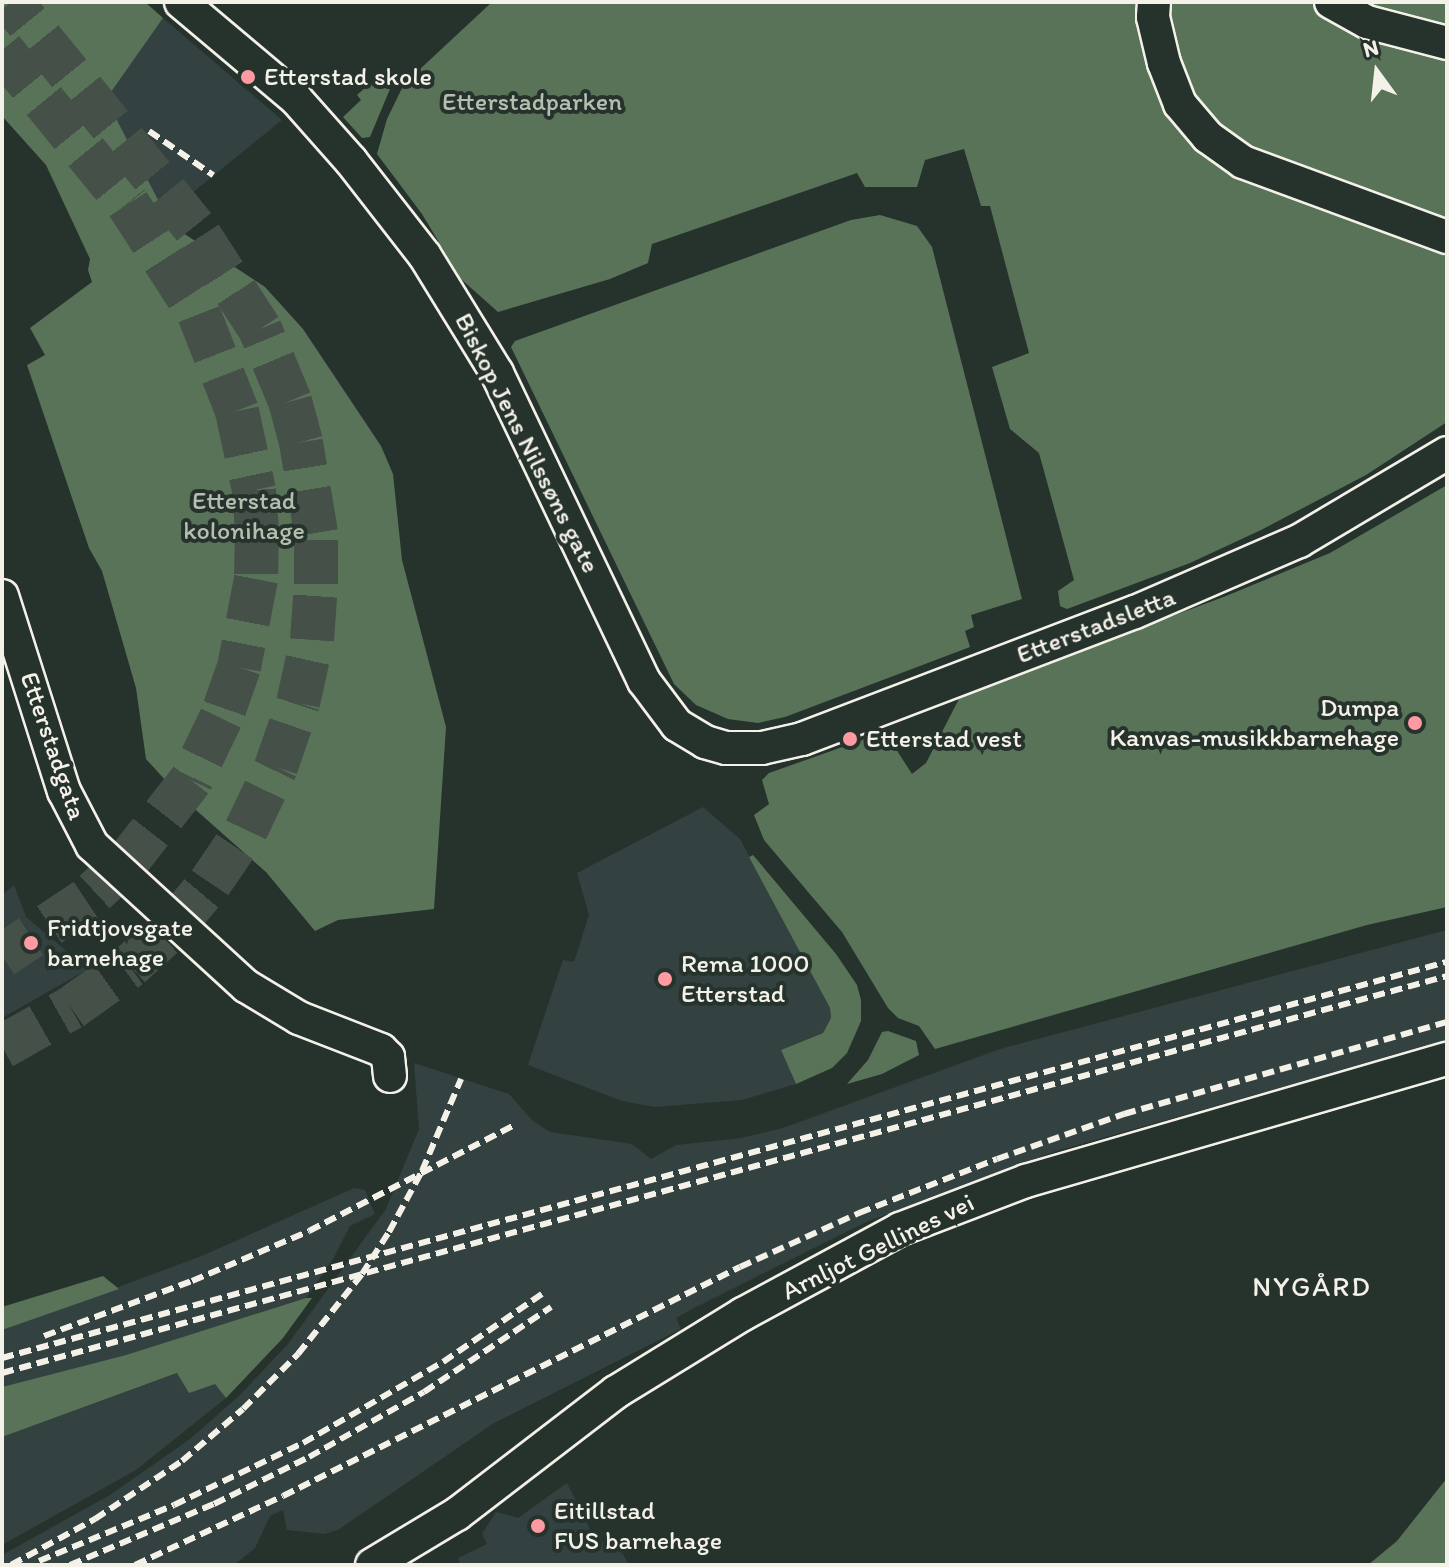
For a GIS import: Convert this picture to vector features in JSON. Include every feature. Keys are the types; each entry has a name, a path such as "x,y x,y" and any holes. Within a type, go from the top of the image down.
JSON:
{"street":[{"name":"Biskop Jens Nilssøns gate","path":"181,2 296,99 401,223 449,291 497,373 655,699 687,733 726,748"},
{"path":"1154,2 1153,17 1164,63 1180,104 1208,137 1243,162 1447,237"},
{"path":"1331,2 1367,22 1447,43"},
{"name":"Etterstadsletta","path":"726,748 762,748 802,739 1209,583 1323,528 1447,453"},
{"name":"Etterstadgata","path":"2,596 64,791 92,845 246,986 299,1018 381,1050 388,1057 390,1076"},
{"name":"Arnljot Gellines vei","path":"372,1565 457,1514 616,1392 743,1314 900,1229 1026,1181 1447,1059"}],"shaded area":[{"path":"163,18 282,120 165,215 105,98"},
{"path":"703,807 740,839 830,1008 831,1018 823,1033 781,1050 796,1084 742,1100 655,1107 622,1101 528,1065 563,960 574,962 589,915 577,873"},
{"name":"Fridtjovsgate barnehage","path":"14,885 26,917 88,969 2,1018 2,895"},
{"path":"1447,930 1447,1041 1056,1151 866,1222 676,1318 681,1329 494,1423 338,1530 324,1534 287,1530 283,1510 270,1516 255,1548 234,1565 2,1565 2,1555 110,1495 190,1439 239,1396 288,1344 386,1209 419,1129 414,1063 509,1094 533,1121 550,1132 632,1144 651,1159 676,1145 741,1138 783,1128 1000,1049"},
{"path":"354,1188 365,1190 375,1214 350,1226 333,1259 306,1298 126,1355 2,1387 2,1330 202,1256"},
{"path":"178,1373 183,1383 215,1383 226,1398 136,1470 2,1545 2,1437"},
{"name":"Eitillstad FUS barnehage","path":"567,1483 594,1537 608,1546 618,1546 629,1565 455,1565 460,1562 458,1558 487,1544 482,1534 496,1512 518,1518"}],"green space":[{"name":"Etterstad kolonihage","path":"2,2 145,2 163,18 106,99 171,225 265,287 303,329 381,446 393,474 402,560 446,727 434,909 338,920 315,931 266,872 179,795 146,759 136,688 102,571 89,548 27,365 45,355 30,328 92,282 88,270 90,259 46,165 2,116"},
{"name":"Etterstadparken","path":"492,2 1447,2 1447,422 1366,475 1261,530 1190,563 1067,609 1060,606 1058,591 1074,580 1039,453 1010,429 992,367 1029,353 990,206 981,206 964,149 925,160 917,187 865,187 857,173 652,244 648,263 610,279 498,312 461,279 422,214 377,154 387,119 404,84"},
{"path":"375,79 390,89 370,137 362,138 343,117 361,100 357,95"},
{"path":"880,215 917,226 932,247 1022,599 971,615 974,627 965,631 970,647 785,717 758,723 728,719 696,705 674,684 511,347 515,341 851,220"},
{"path":"1447,485 1447,907 1367,925 935,1049 919,1026 898,1018 888,1008 842,932 764,840 754,815 769,804 762,780 769,773 885,732 912,774 926,763 961,695 1226,596 1330,553"},
{"path":"753,855 836,954 857,985 861,1000 861,1021 847,1053 832,1068 796,1084 781,1050 823,1033 831,1018 830,1008 749,857"},
{"path":"888,1031 916,1041 919,1055 882,1074 847,1084 868,1060 882,1032"},
{"path":"103,1276 119,1289 2,1330 2,1307"},
{"path":"312,1298 283,1338 226,1398 215,1384 189,1393 177,1373 2,1437 2,1387 126,1355"},
{"path":"1447,1478 1447,1565 1368,1565 1397,1541"}],"tunnel":[{"path":"2,1047 71,1008 130,966 173,927 210,883 246,830 276,767 298,703 312,640 316,584 316,533 301,442 290,401 260,329 194,227 11,2"},
{"path":"2,50 128,204 199,314 237,411 254,490 257,530 256,579 239,667 221,718 191,780 127,862 86,900 2,956"}],"railway":[{"path":"149,131 213,175"},
{"path":"2,1358 1447,962"},
{"path":"2,1373 1447,976"},
{"path":"135,1565 283,1496 740,1267 859,1213 1124,1114 1447,1022"},
{"path":"11,1565 95,1519 182,1461 243,1409 298,1354 362,1274 389,1232 422,1171 461,1079"},
{"path":"44,1336 192,1281 309,1231 516,1124"},
{"path":"39,1561 174,1505 303,1443 443,1362 542,1294"},
{"path":"70,1565 214,1504 309,1457 424,1392 551,1307"}],"place":[{"name":"Etterstad skole","path":"248,77"},
{"name":"Dumpa Kanvas-musikkbarnehage","path":"1415,723"},
{"name":"Etterstad vest","path":"850,739"},
{"name":"Fridtjovsgate barnehage","path":"31,943"},
{"name":"Rema 1000 Etterstad","path":"665,979"},
{"name":"Eitillstad FUS barnehage","path":"538,1526"}],"district":[{"name":"NYGÅRD","path":"1312,1286"}]}
